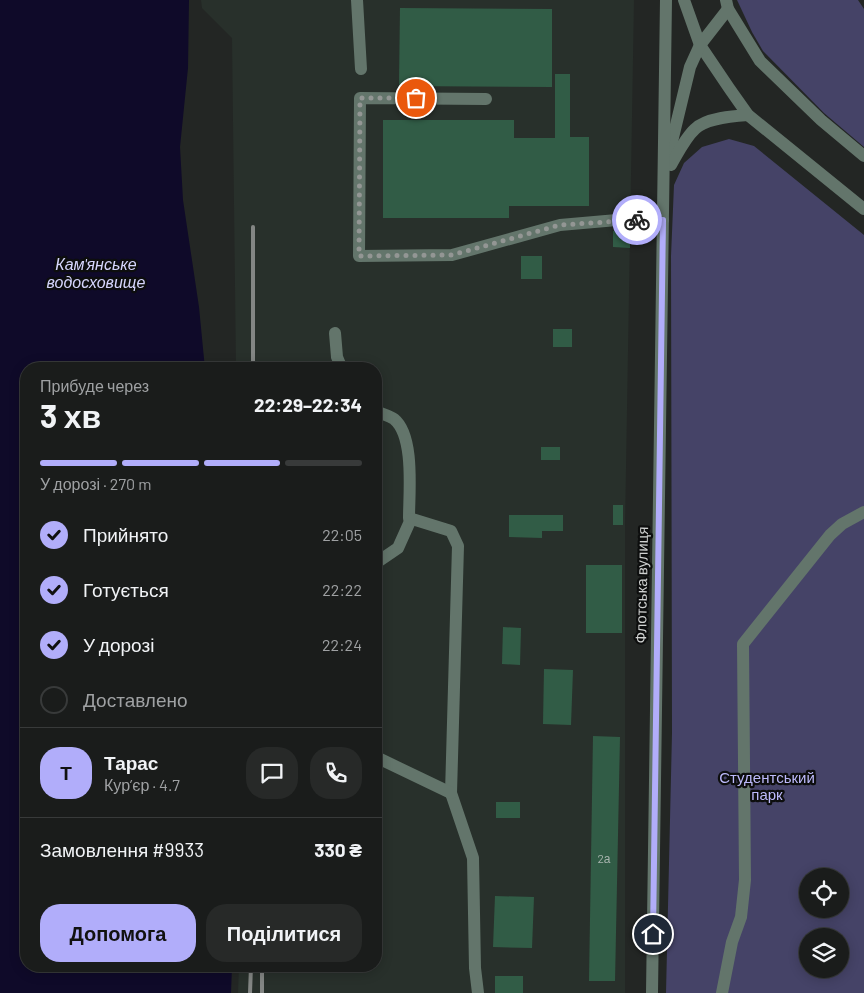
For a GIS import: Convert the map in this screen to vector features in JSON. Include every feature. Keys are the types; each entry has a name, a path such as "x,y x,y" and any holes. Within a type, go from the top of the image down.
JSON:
{"street":[{"path":"357,0 361,69"},
{"path":"664,178 666,0"},
{"path":"684,0 700,45 748,114 864,209"},
{"path":"664,178 690,68 700,45 727,5 760,61 821,120 864,156"},
{"path":"486,99 360,98 359,256 452,255 560,225 617,220 663,220"},
{"path":"664,178 679,150 696,128 724,116 748,114"},
{"name":"Флотська вулиця","path":"652,993 664,178"},
{"path":"335,333 339,362"},
{"path":"382,414 394,419 403,431 408,450 409,518 451,531 458,546 451,793 473,858 475,968 478,993"},
{"path":"722,993 732,942 741,917 746,880 743,644 830,535 842,524 864,512"},
{"path":"382,559 398,548 412,519"},
{"path":"382,760 451,793"}],"shaded area":[{"path":"201,0 634,0 625,527 625,993 238,993 239,972 382,972 382,362 236,362 232,38 202,8"}],"green space":[{"path":"737,0 858,0 864,9 864,147 824,113 763,51"},
{"name":"Студентський парк","path":"729,139 754,146 864,235 864,993 666,993 672,733 671,256 674,185 684,163 702,147"}],"water":[{"name":"Кам'янське водосховище","path":"0,0 189,0 188,68 180,147 183,200 199,307 204,362 20,362 20,972 232,972 231,993 0,993"}],"building":[{"path":"400,8 552,9 552,87 399,86"},
{"path":"555,74 570,74 570,137 589,137 589,206 509,206 509,218 383,218 383,120 514,120 514,138 555,138"},
{"path":"613,231 630,231 630,248 613,247"},
{"path":"521,256 542,256 542,279 521,279"},
{"path":"553,329 572,329 572,347 553,347"},
{"path":"541,447 560,447 560,460 541,460"},
{"path":"613,505 623,505 623,525 613,525"},
{"path":"509,515 563,515 563,531 542,531 542,538 509,537"},
{"path":"586,565 622,565 622,633 586,633"},
{"path":"503,627 521,628 520,665 502,664"},
{"path":"544,669 573,670 571,725 543,724"},
{"path":"593,736 620,737 615,981 589,981"},
{"path":"496,802 520,802 520,818 496,818"},
{"path":"495,896 534,897 532,948 493,947"},
{"path":"495,976 523,976 523,993 495,993"}],"railway":[{"path":"253,227 253,362"},
{"path":"250,993 251,972"},
{"path":"262,972 262,993"}],"way so far":[{"path":"416,98 360,98 359,256 452,255 560,225 637,220"}],"route":[{"path":"637,220 663,220 653,934"}]}
